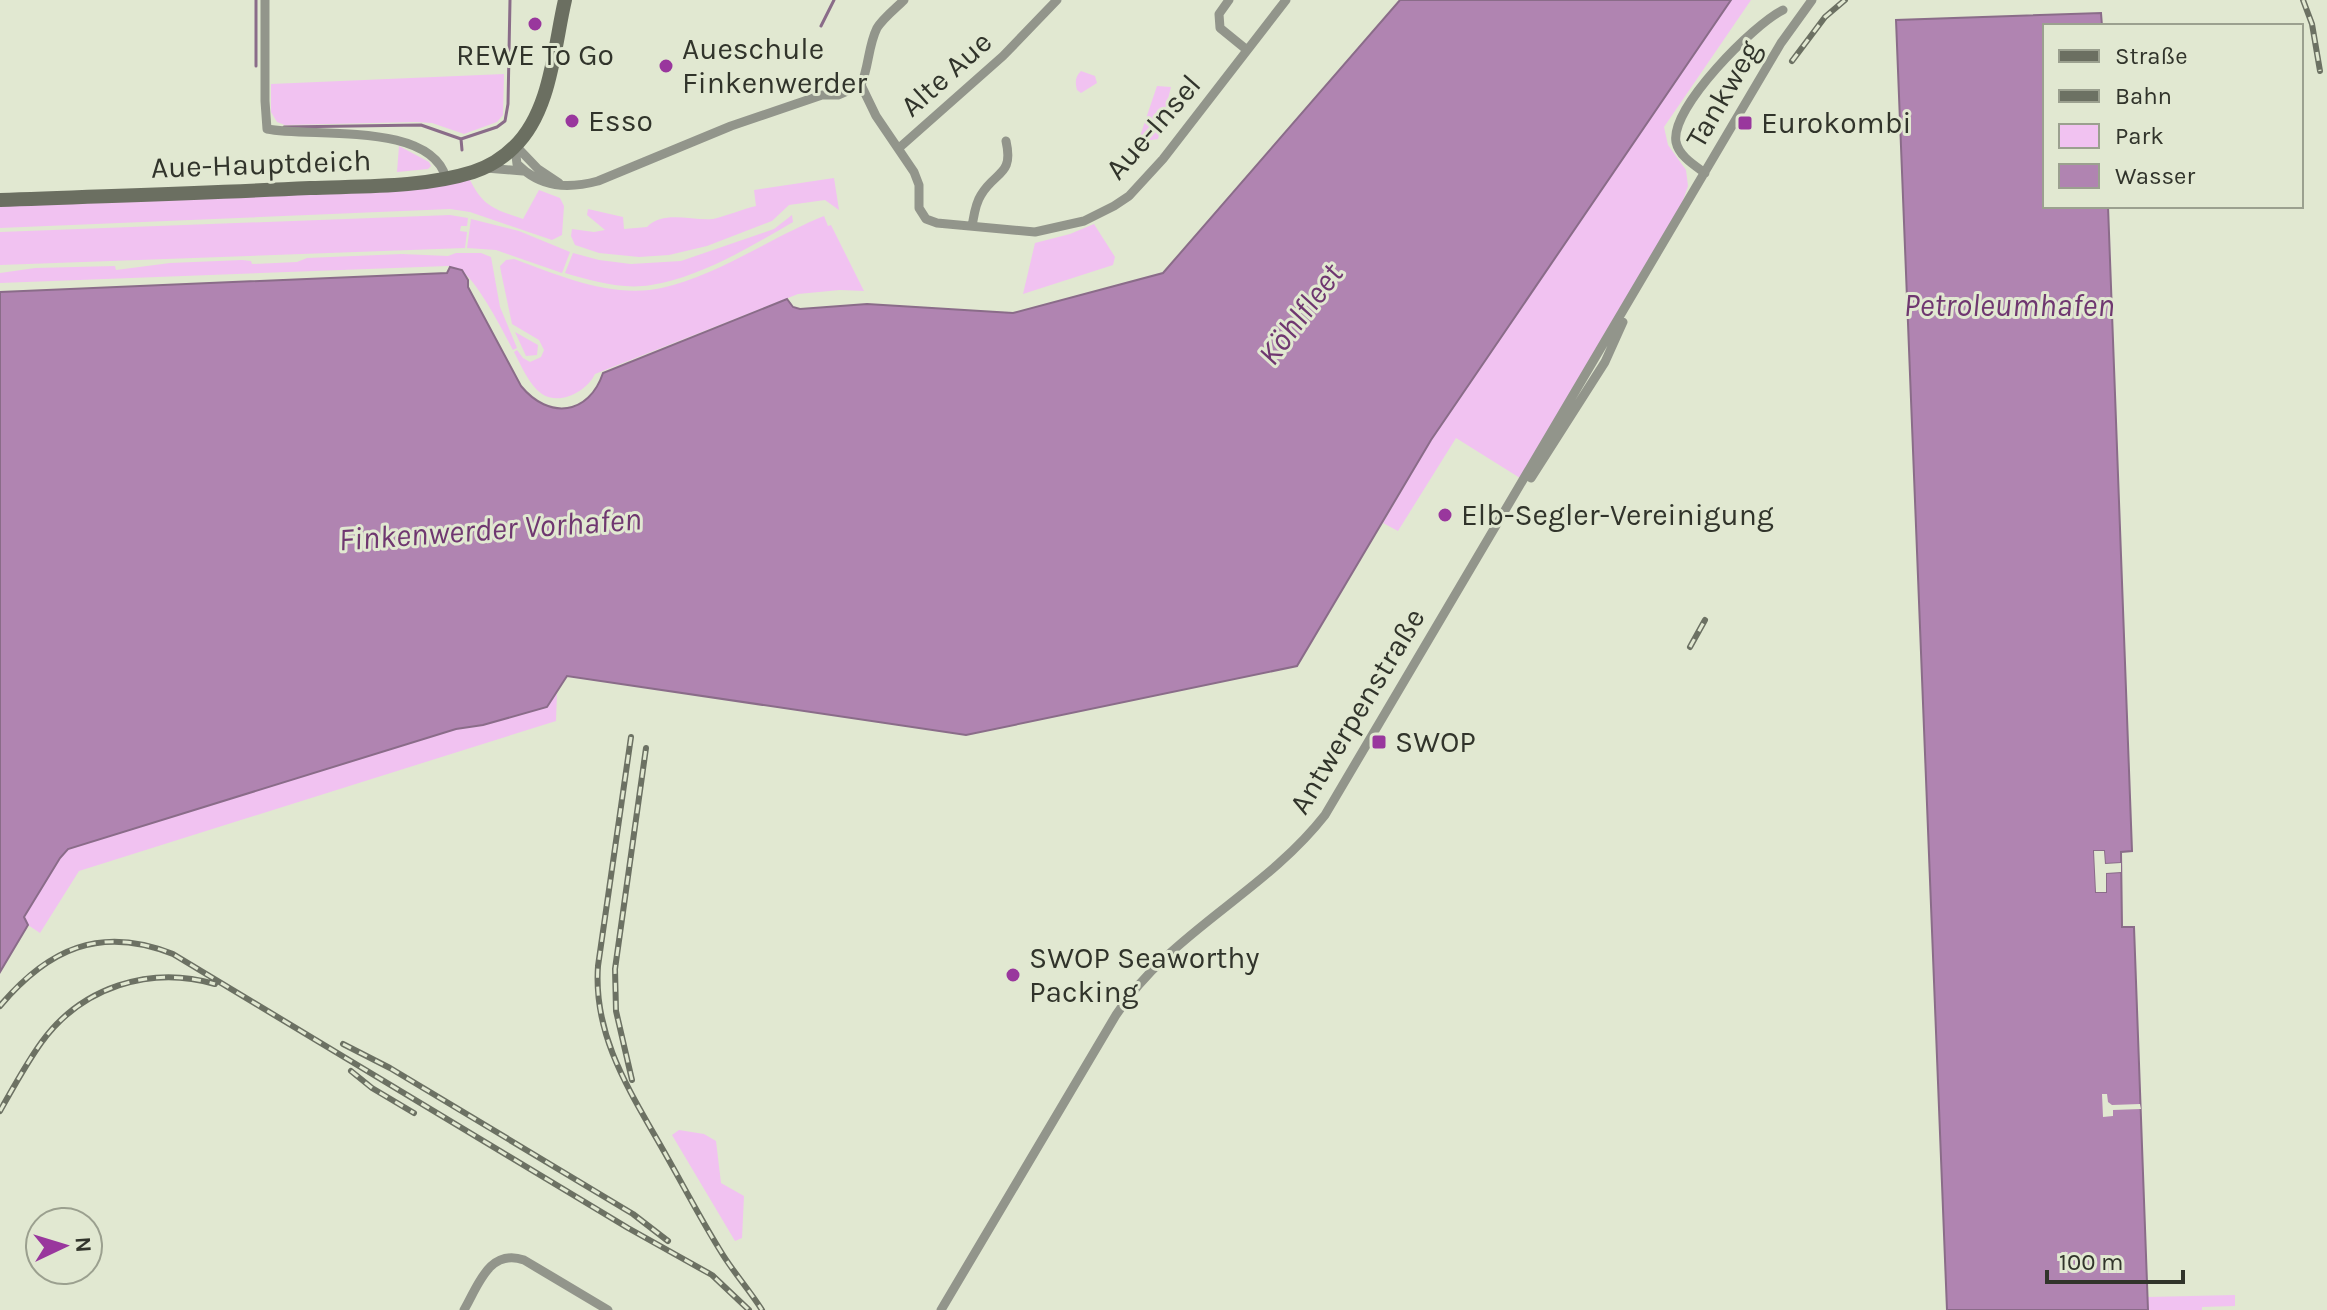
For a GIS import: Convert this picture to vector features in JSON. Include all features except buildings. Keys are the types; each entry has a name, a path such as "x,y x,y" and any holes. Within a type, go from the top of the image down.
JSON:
{"street":[{"path":"265,0 267,129 288,133 395,138 440,163 446,178"},
{"path":"526,172 515,160 516,146 536,118 565,0"},
{"path":"483,168 526,172 552,185 569,187 598,181 731,126 822,95 838,95 861,85 878,25 904,0"},
{"path":"1229,0 1219,14 1220,28 1247,50"},
{"name":"Aue-Insel","path":"899,148 918,179 919,208 923,217 937,223 1035,232 1084,221 1114,206 1137,187 1286,0"},
{"name":"Tankweg","path":"1705,173 1788,32 1812,0"},
{"name":"Alte Aue","path":"899,148 1003,56 1055,1"},
{"path":"1705,173 1680,152 1676,137 1678,124 1716,68 1767,18 1783,10"},
{"path":"861,85 876,116 899,148"},
{"path":"972,226 981,194 1006,168 1009,153 1006,141"},
{"path":"516,146 545,175 569,187"},
{"name":"Aue-Hauptdeich","path":"0,200 376,185 446,178 483,168 516,146"},
{"name":"Antwerpenstraße","path":"941,1310 1137,985 1171,950 1286,860 1325,815 1705,173"},
{"path":"464,1310 491,1265 504,1257 524,1260 608,1310"}],"green space":[{"path":"1731,0 1751,0 1664,127 1668,145 1686,170 1688,186 1680,209 1520,478 1456,438 1398,531 1383,523 1431,440"},
{"path":"1081,71 1095,76 1097,83 1081,93 1077,90 1076,82"},
{"path":"504,74 503,115 497,122 464,134 432,123 416,122 285,125 277,122 271,112 271,84"},
{"path":"1157,86 1171,87 1158,139 1138,142"},
{"path":"399,146 431,166 428,169 397,172"},
{"path":"469,178 490,206 523,219 539,190 560,198 564,206 562,235 552,240 470,212 450,209 0,228 0,204"},
{"path":"834,178 839,210 825,200 789,205 772,221 707,246 669,255 639,257 599,253 575,245 571,236 572,229 605,230 587,215 588,209 623,217 624,229 647,227 669,218 713,219 756,206 754,190"},
{"path":"450,215 468,218 467,226 461,226 460,231 467,232 465,248 0,265 0,232"},
{"path":"792,215 793,222 742,251 670,281 619,286 565,273 573,253 631,264 681,261 774,229"},
{"path":"824,216 864,291 798,294 595,374 586,386 565,397 549,397 537,390 514,352 517,350 530,362 541,357 544,350 539,340 512,324 500,266 506,260 514,259 598,287 650,290 671,286 716,269"},
{"path":"471,219 519,231 570,252 562,273 496,250 467,248"},
{"path":"1094,224 1115,257 1113,265 1023,294 1035,243"},
{"path":"481,253 491,257 500,307 517,348 513,350 474,284 460,270 448,266 0,283 0,273 35,268 115,266 116,270 170,263 242,260 251,261 252,264 297,262 307,258 402,254 448,256"},
{"path":"515,332 538,345 537,355 526,356"},
{"path":"557,692 556,721 79,871 40,933 28,925 24,917 68,849 456,729 483,725 547,707"},
{"path":"679,1130 704,1134 716,1141 721,1183 744,1196 742,1238 735,1241 672,1135"},
{"path":"2235,1295 2235,1306 2202,1307 2202,1310 2148,1310 2147,1297"}],"water":[{"path":"1400,0 1731,0 1431,440 1297,666 966,735 567,676 547,707 483,725 456,729 68,849 24,917 28,925 0,972 0,292 447,273 450,267 462,270 468,280 468,287 521,386 544,404 567,408 588,398 603,373 787,299 793,307 800,309 867,304 1013,313 1163,273"},
{"name":"Petroleumhafen","path":"2101,13 2102,24 2043,24 2043,208 2108,208 2132,851 2121,852 2122,927 2134,927 2148,1310 1947,1310 1896,20","holes":["2094,851 2104,851 2105,864 2121,863 2121,872 2106,873 2106,892 2096,892"]}],"pier":[{"path":"2094,851 2104,851 2105,864 2121,863 2121,872 2106,873 2106,892 2096,892"},
{"path":"2102,1094 2107,1094 2108,1102 2112,1105 2140,1104 2141,1109 2113,1110 2113,1116 2103,1117"}],"waterway":[{"path":"256,0 256,66"},
{"path":"462,150 461,139 497,127 505,121 510,0"},
{"path":"821,26 834,0"},
{"path":"284,127 421,125 461,139"}],"railway":[{"path":"1792,61 1825,17 1845,0"},
{"path":"2303,0 2312,24 2320,71"},
{"path":"1690,647 1705,620"},
{"path":"631,737 598,966 601,1015 607,1039 637,1105 715,1242 762,1310"},
{"path":"632,1080 616,1011 615,969 646,748"},
{"path":"0,1006 37,970 77,948 122,942 173,954 628,1228 712,1275 749,1310"},
{"path":"0,1111 41,1043 76,1007 96,995 119,985 166,977 215,984"},
{"path":"343,1044 390,1068 633,1214 668,1241"},
{"path":"351,1071 372,1088 414,1113"}],"place":[{"name":"REWE To Go","path":"535,24"},
{"name":"Aueschule Finkenwerder","path":"666,66"},
{"name":"Esso","path":"572,121"},
{"name":"Eurokombi","path":"1745,123"},
{"name":"Elb-Segler-Vereinigung","path":"1445,515"},
{"name":"SWOP","path":"1379,742"},
{"name":"SWOP Seaworthy Packing","path":"1013,975"}],"water label":[{"name":"Köhlfleet","path":"1300,314"},
{"name":"Finkenwerder Vorhafen","path":"490,529"}]}
